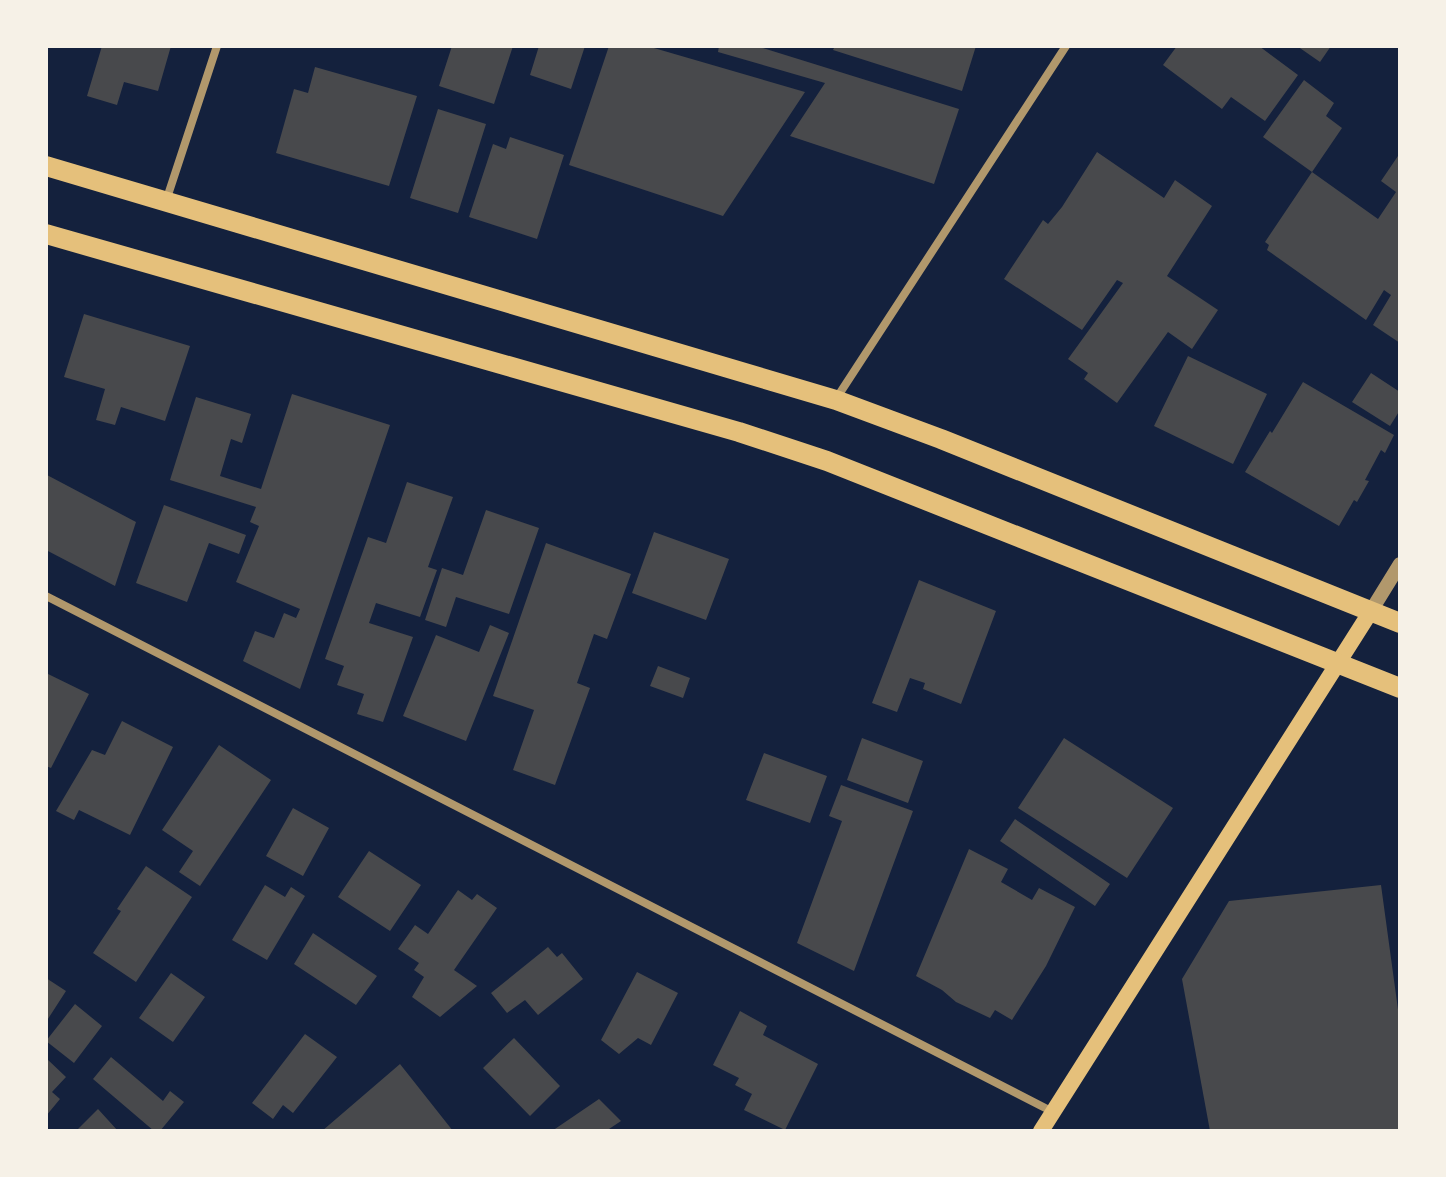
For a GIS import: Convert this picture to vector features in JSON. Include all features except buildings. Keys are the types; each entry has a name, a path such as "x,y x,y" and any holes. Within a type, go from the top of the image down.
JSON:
{"main road":[{"path":"46,166 836,400 1400,623"},
{"path":"46,234 790,449 1400,688"},
{"path":"1041,1131 1371,611"}],"street":[{"path":"165,202 217,46"},
{"path":"836,400 1066,46"},
{"path":"1371,611 1400,564"},
{"path":"46,596 1055,1113"}]}
